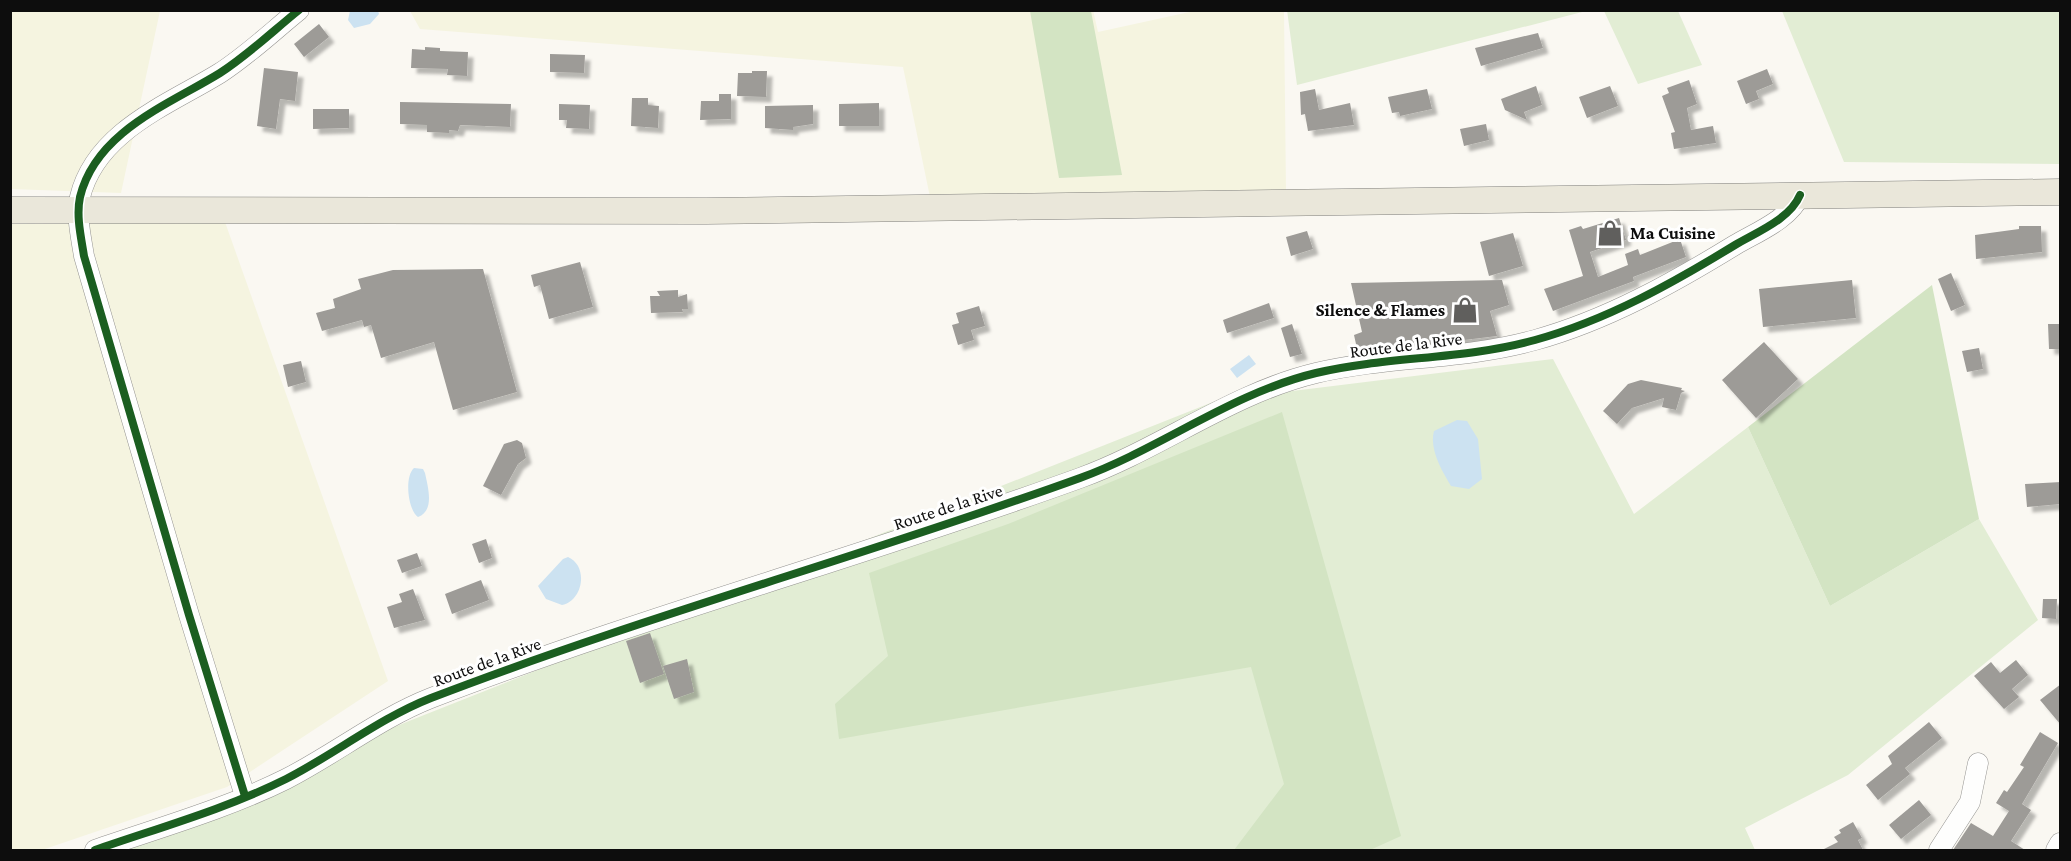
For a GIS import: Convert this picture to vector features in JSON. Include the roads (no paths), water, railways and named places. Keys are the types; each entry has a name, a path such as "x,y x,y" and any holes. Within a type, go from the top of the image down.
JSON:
{"main road":[{"path":"10,210 706,212 2061,192"}],"street":[{"path":"246,796 189,615 86,266 79,210 80,196 90,176 114,142 166,101 220,72 299,10"},
{"name":"Route de la Rive","path":"95,850 285,780 424,701 544,656 948,525 1086,476 1150,448 1222,410 1290,381 1318,372 1480,351 1535,340 1593,319 1658,291 1722,253 1782,216 1796,204 1800,195"},
{"path":"1939,850 1970,802 1978,763"},
{"path":"2056,850 2061,843"}],"water":[{"path":"350,11 378,11 379,14 370,24 354,28 348,20"},
{"path":"1249,355 1256,364 1237,378 1230,369"},
{"path":"1457,420 1467,421 1478,439 1482,479 1469,489 1451,486 1437,460 1433,445 1434,431"},
{"path":"414,468 423,469 429,491 427,510 418,517 412,508 408,486"},
{"path":"568,557 575,561 579,568 581,583 575,597 562,605 546,599 538,586 563,559"}],"place":[{"name":"Ma Cuisine","path":"1610,233"},
{"name":"Silence & Flames","path":"1465,310"}]}
